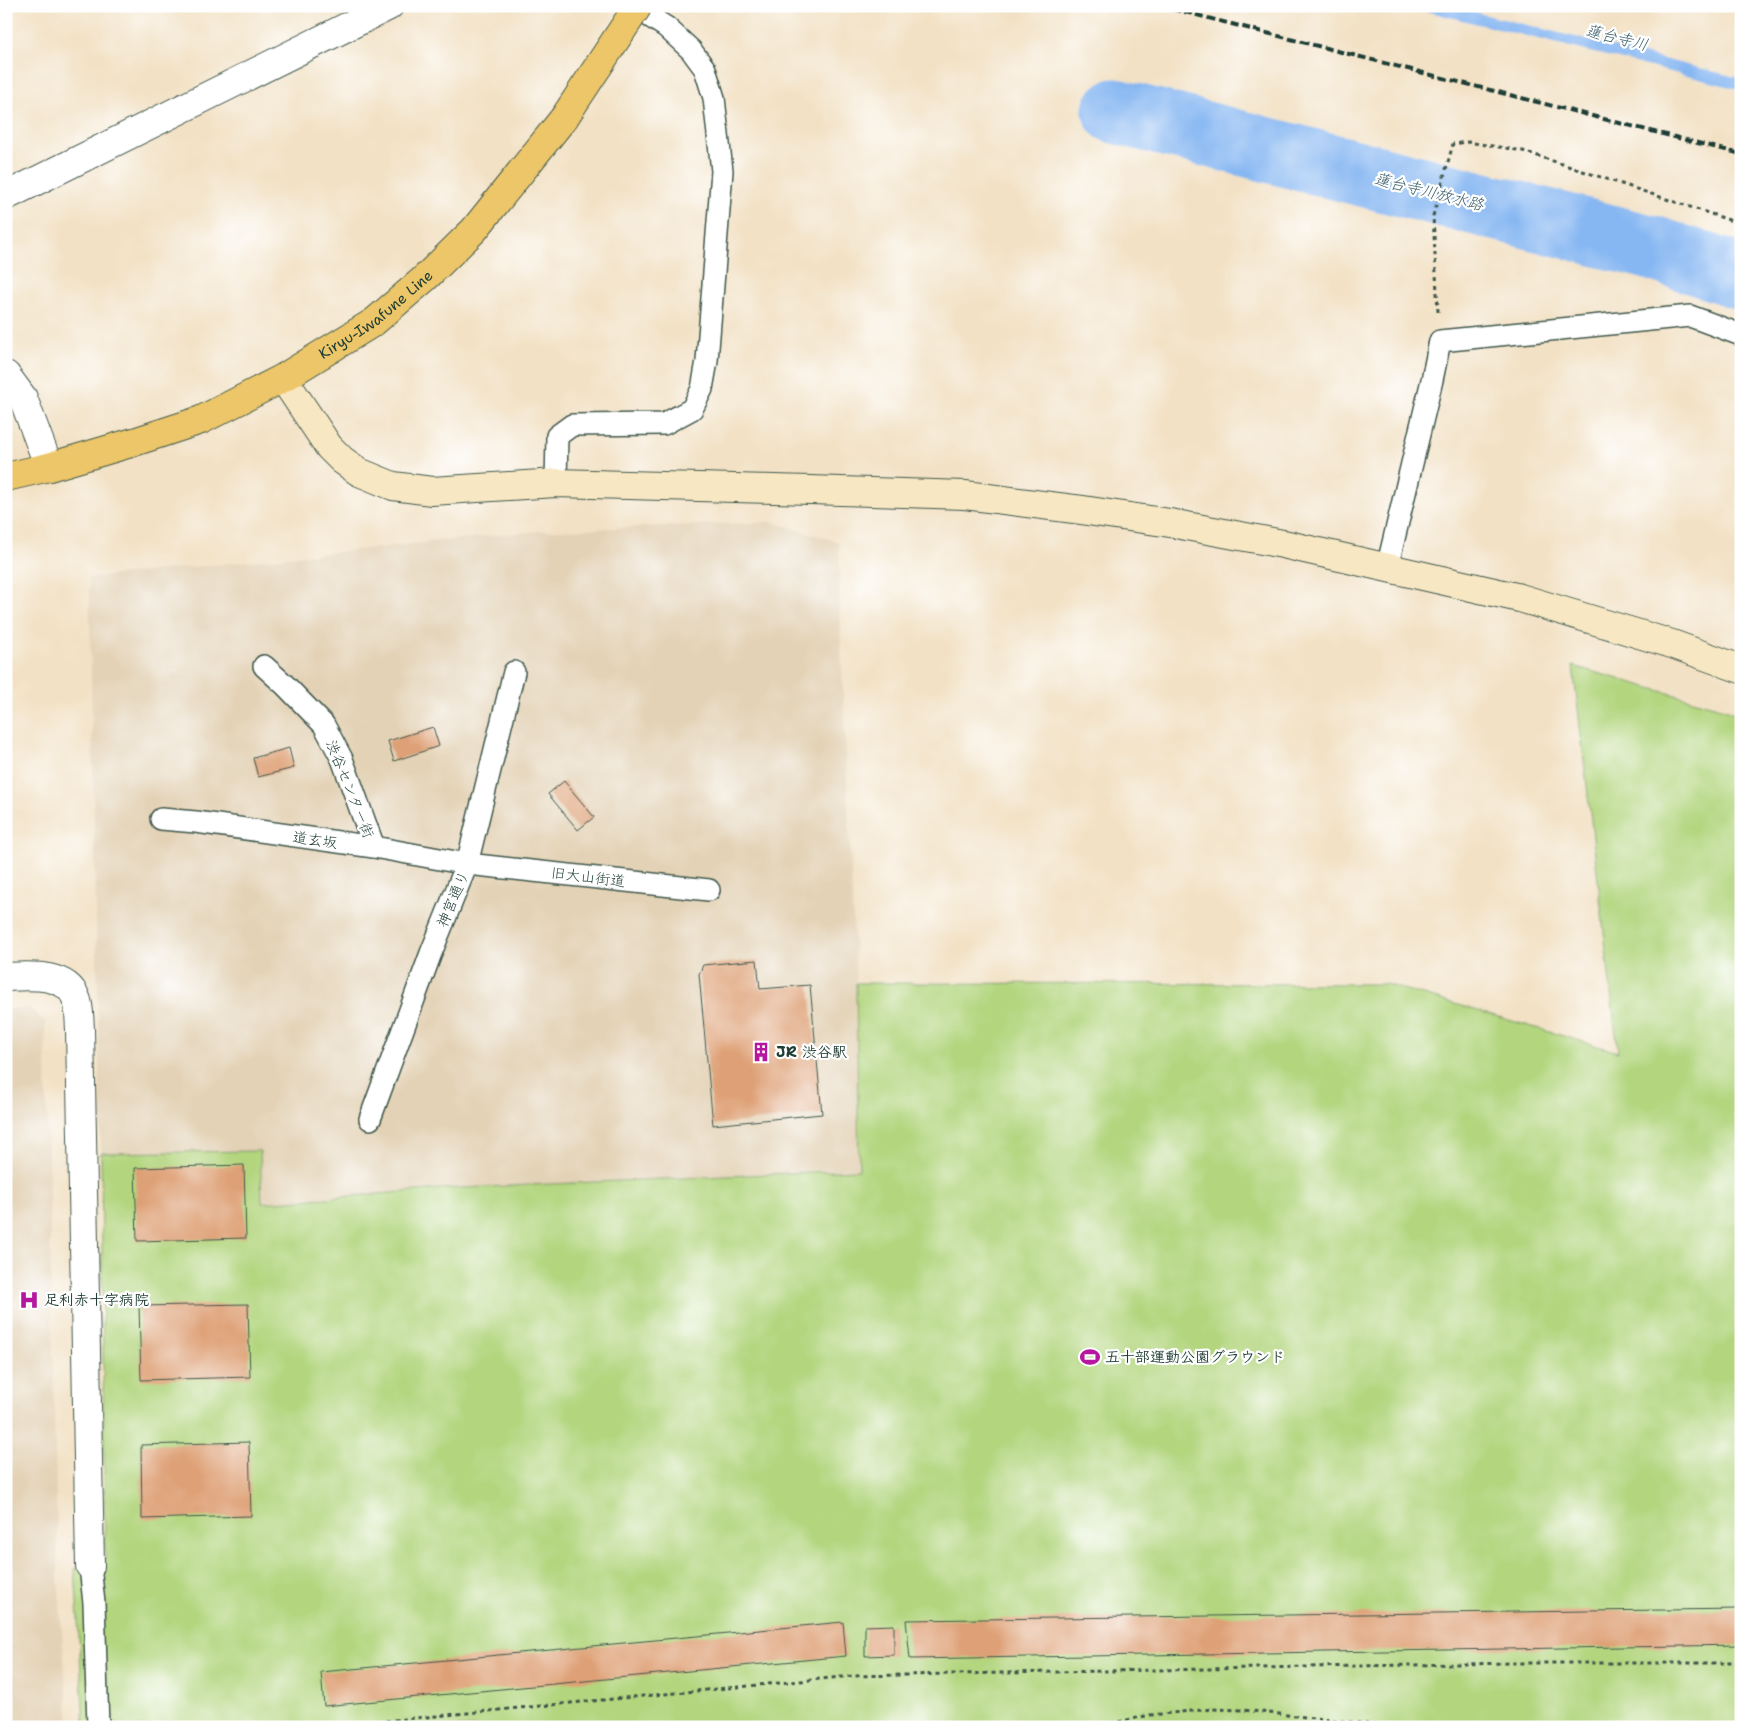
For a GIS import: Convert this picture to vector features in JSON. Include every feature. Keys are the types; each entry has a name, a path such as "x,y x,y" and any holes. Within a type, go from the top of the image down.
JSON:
{"main road":[{"name":"Kiryu-Iwafune Line","path":"6,477 49,467 201,420 283,378 374,322 474,230 564,118 638,6"}],"street":[{"path":"6,196 389,6"},
{"path":"6,375 23,398 49,467"},
{"path":"283,378 329,447 342,460 359,472 393,486 432,491 556,484 801,489 965,496 1170,523 1283,544 1520,598 1672,644 1741,669"},
{"path":"6,977 38,976 59,981 69,988 76,998 80,1029 90,1566"}],"lane":[{"path":"556,484 557,436 572,425 664,424 692,409 702,389 707,361 722,171 714,98 705,69 691,50 666,27 633,6"},
{"path":"1387,568 1440,340 1690,316 1741,335"},
{"name":"渋谷センター街","path":"264,666 324,725 342,759 374,847"},
{"name":"神宮通り","path":"370,1119 430,952 467,864 514,672"},
{"name":"道玄坂","path":"161,819 196,822 374,847 467,864"},
{"name":"旧大山街道","path":"467,864 709,890"},
{"path":"90,1566 94,1603 98,1727"}],"path":[{"path":"1440,340 1434,216 1453,144 1468,142 1523,151 1741,224"},
{"path":"322,1727 852,1676 1512,1663 1741,1663"},
{"path":"1095,1727 1150,1715 1213,1709 1243,1710 1394,1727"},
{"path":"775,1727 781,1727"}],"shaded area":[{"path":"772,522 839,542 840,624 856,983 860,1170 442,1189 261,1203 259,1151 101,1153 89,578 537,531"},
{"name":"足利赤十字病院","path":"30,1008 45,1022 58,1578 69,1727 6,1727 6,1009"}],"green space":[{"name":"五十部運動公園グラウンド","path":"1573,666 1728,710 1741,716 1741,1727 84,1727 75,1568 105,1565 101,1153 260,1151 262,1203 442,1189 859,1170 856,983 1386,984 1618,1052"}],"building":[{"path":"433,727 439,746 394,761 388,741"},
{"path":"289,748 294,768 258,777 253,758"},
{"path":"564,781 594,817 578,830 548,794"},
{"name":"JR 渋谷駅","path":"757,960 760,989 810,985 822,1114 713,1125 699,974 703,965"},
{"path":"244,1165 246,1238 137,1241 135,1168"},
{"path":"248,1304 250,1377 141,1380 139,1306"},
{"path":"249,1442 251,1516 142,1519 141,1445"},
{"path":"1741,1609 1741,1645 910,1659 906,1620"},
{"path":"843,1622 846,1656 324,1706 321,1672"},
{"path":"894,1625 894,1655 865,1656 865,1626"}],"waterway":[{"name":"蓮台寺川","path":"1428,6 1741,84"},
{"name":"蓮台寺川放水路","path":"1115,111 1649,247 1741,277"}],"railway":[{"path":"1161,6 1741,154"}],"place":[{"name":"JR 渋谷駅","path":"761,1052"},
{"name":"足利赤十字病院","path":"29,1300"},
{"name":"五十部運動公園グラウンド","path":"1090,1357"}]}
